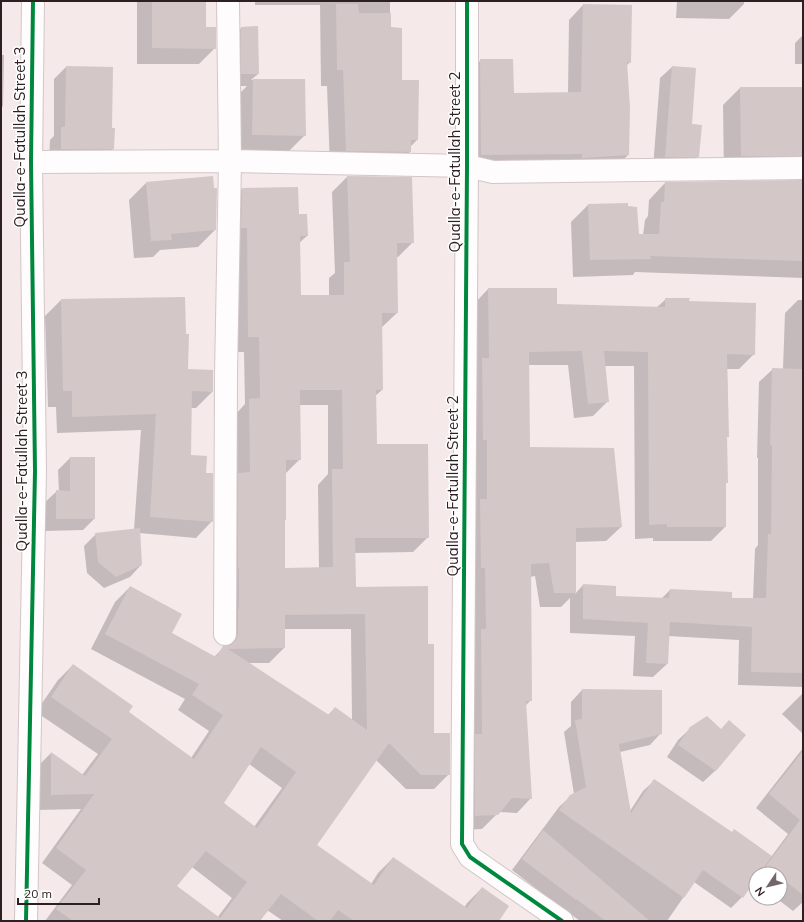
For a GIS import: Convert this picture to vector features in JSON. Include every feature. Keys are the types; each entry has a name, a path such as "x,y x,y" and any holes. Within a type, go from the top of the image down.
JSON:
{"street":[{"name":"Qualla-e-Fatullah Street 3","path":"26,921 36,471 31,162 33,1"},
{"path":"225,634 226,374 230,161 228,1"},
{"name":"Qualla-e-Fatullah Street 2","path":"467,1 462,844 470,857 562,921"},
{"path":"31,162 230,161 467,166 493,172 803,168"}],"building":[{"path":"152,1 206,1 206,27 216,27 216,49 152,48"},
{"path":"336,4 358,4 359,13 391,13 391,27 402,28 402,80 419,80 418,140 411,140 411,152 346,151 343,70 337,70"},
{"path":"583,4 632,5 631,63 627,62 630,108 629,155 582,158 582,154 481,155 480,59 513,59 514,93 581,92"},
{"path":"258,26 259,74 241,74 241,27"},
{"path":"66,66 113,67 112,128 115,128 114,149 61,149 61,127 65,127"},
{"path":"672,66 696,68 692,124 702,125 699,157 665,157"},
{"path":"253,79 305,79 306,136 252,135"},
{"path":"740,87 803,87 803,156 741,156"},
{"path":"213,176 214,188 217,188 216,230 171,234 172,240 151,241 146,182"},
{"path":"347,176 412,177 414,243 397,243 398,313 382,313 383,390 376,390 377,444 428,444 429,538 355,538 356,587 428,586 428,644 434,644 434,733 450,733 450,775 421,775 389,743 317,845 374,885 393,857 467,908 482,887 509,906 499,921 354,921 338,910 330,921 318,921 281,894 260,921 73,921 56,909 86,870 56,848 94,794 51,795 51,752 85,776 112,739 51,697 73,664 133,706 129,712 194,759 223,715 192,695 199,684 105,634 130,586 182,614 172,633 216,657 223,646 231,645 236,640 238,634 238,473 250,472 249,399 260,398 259,337 248,337 247,228 241,228 242,188 298,187 299,214 307,214 308,236 300,236 301,295 344,295 344,262 350,262","holes":["300,390 342,390 343,469 332,469 333,567 285,568 286,460 301,460","365,614 367,730 335,707 329,715 228,649 285,648 285,615","261,747 296,772 257,828 224,803","206,851 247,882 220,918 177,886"]},
{"path":"803,180 803,261 650,256 651,259 590,260 588,204 628,203 628,206 637,207 639,234 659,234 661,202 664,202 665,182"},
{"path":"488,288 557,288 557,304 665,307 665,298 690,298 689,301 756,303 755,355 727,354 729,437 727,437 728,483 726,483 726,527 667,527 667,524 649,525 648,352 604,351 609,402 588,404 582,351 529,352 530,447 614,448 622,527 576,528 576,593 554,593 549,563 531,564 532,701 526,701 532,799 512,798 498,815 475,816 475,734 482,734 481,629 486,629 485,568 481,568 480,499 487,499 487,440 483,440 482,358 489,358"},
{"path":"185,297 186,334 189,334 188,369 213,370 213,392 192,391 191,455 207,456 206,473 213,473 213,522 150,517 156,414 72,417 72,391 63,391 61,299"},
{"path":"772,368 803,369 803,673 751,672 752,627 670,622 668,664 646,663 648,623 583,619 583,584 616,586 616,596 669,598 670,589 732,592 732,598 766,598 768,534 771,534 772,445 770,445"},
{"path":"70,457 95,457 95,519 56,519 56,490 70,491"},
{"path":"140,528 142,565 116,577 98,562 95,533"},
{"path":"582,689 662,690 662,734 619,744 631,813 654,779 732,832 734,829 772,856 765,866 748,866 748,891 743,898 703,870 684,898 559,810 570,795 586,787 575,720 582,719"},
{"path":"707,716 721,729 729,720 746,735 716,771 678,745 690,727"},
{"path":"803,751 803,895 788,883 788,866 766,866 800,820 769,794"},
{"path":"543,830 650,921 606,921 522,859"}],"cycle path":[{"path":"26,921 35,471 31,162 33,1"},
{"path":"467,1 462,844 470,857 562,921"}]}
